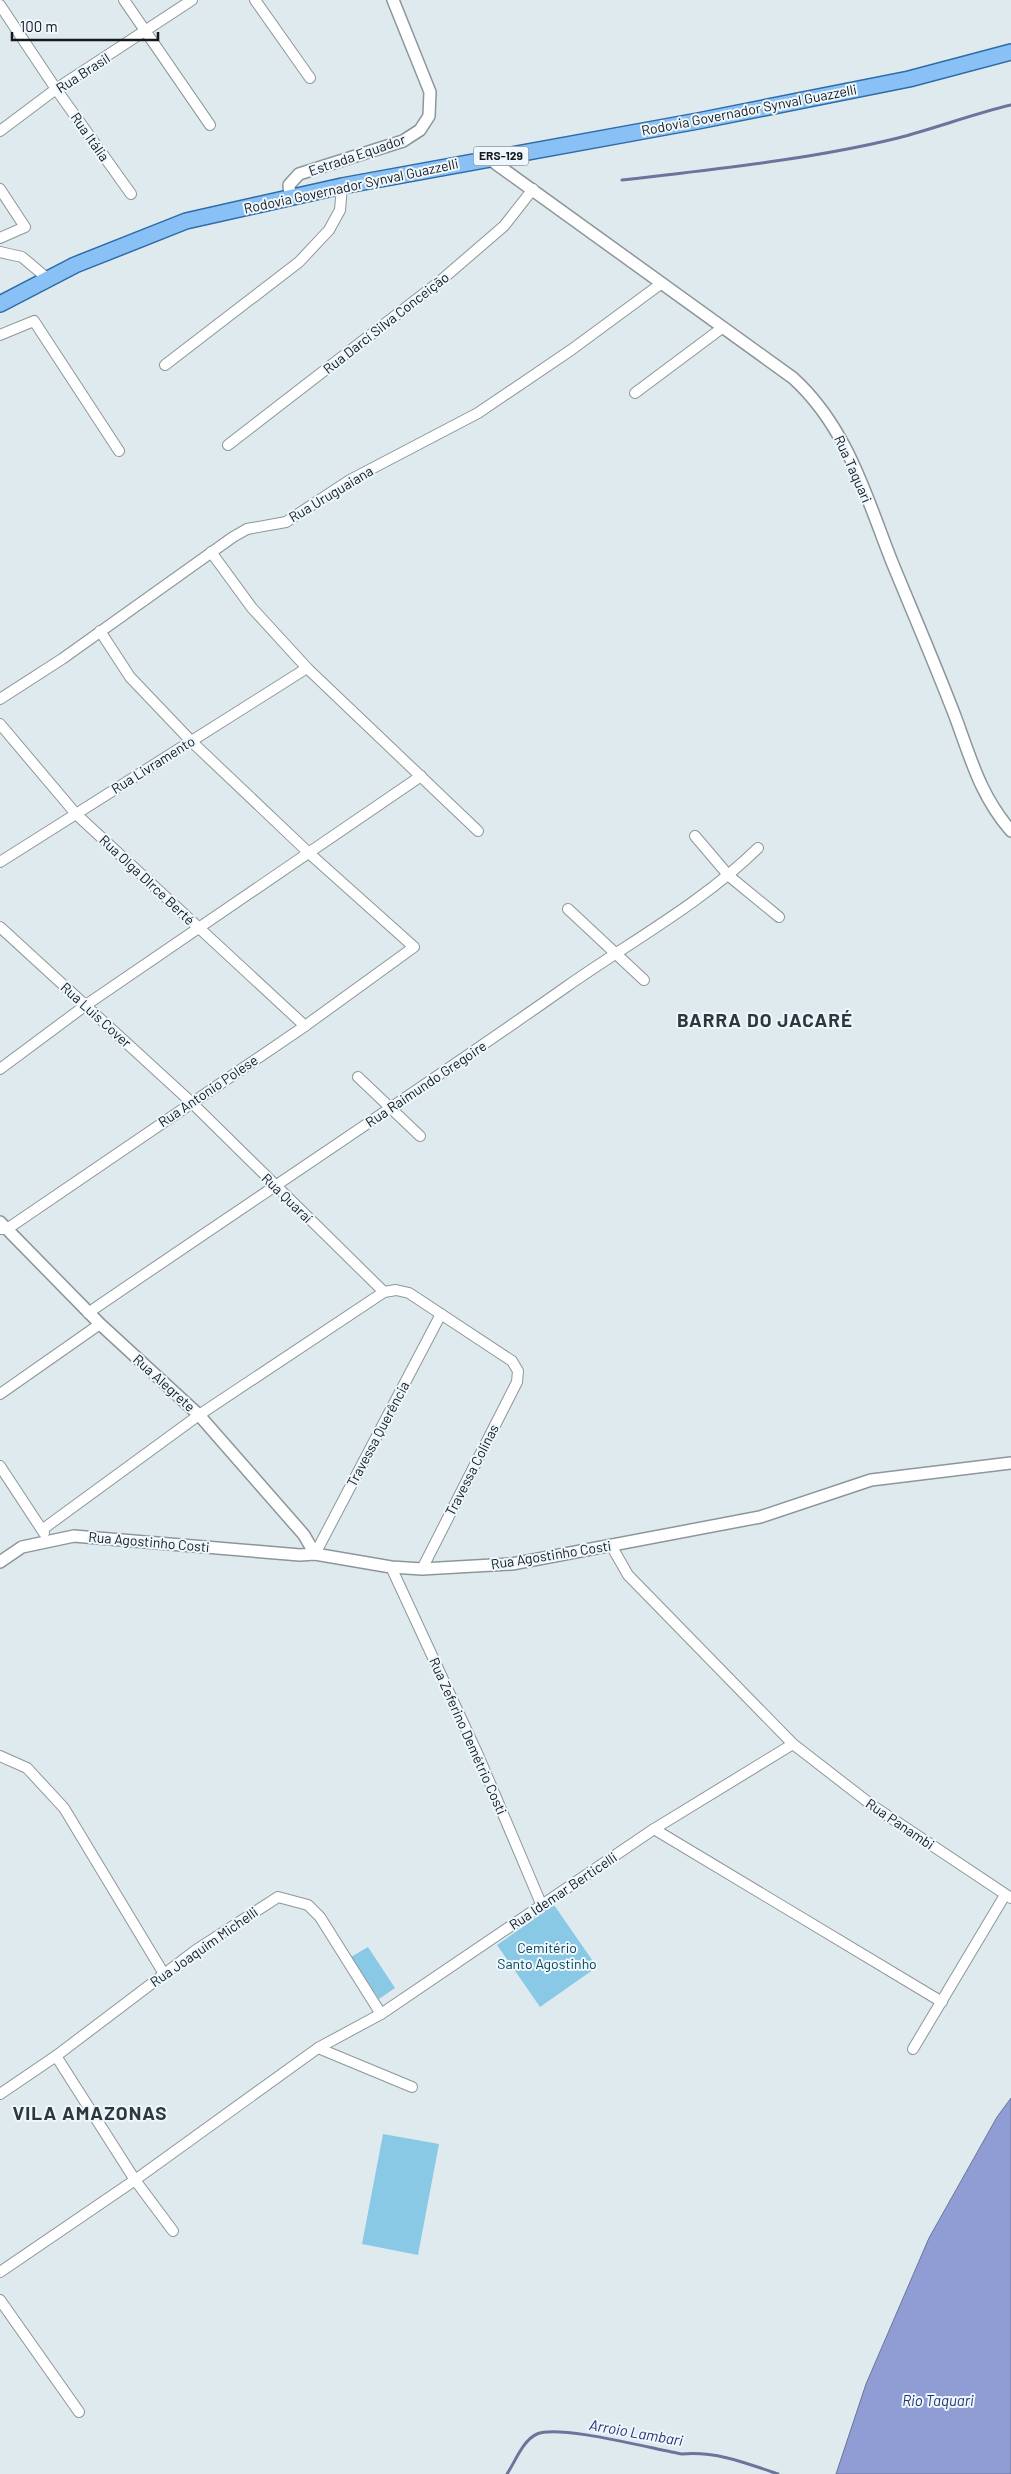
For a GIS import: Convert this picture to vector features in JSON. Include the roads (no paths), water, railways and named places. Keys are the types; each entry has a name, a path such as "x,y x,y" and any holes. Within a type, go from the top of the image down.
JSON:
{"main road":[{"name":"Rodovia Governador Synval Guazzelli","path":"0,304 75,265 186,221 342,186 698,121 909,79 1011,52"}],"street":[{"path":"124,0 210,125"},
{"name":"Rua Brasil","path":"0,131 56,90 192,0"},
{"path":"254,0 310,78"},
{"name":"Estrada Equador","path":"290,197 289,185 299,174 403,141 420,130 429,116 430,92 393,0"},
{"name":"Rua Itália","path":"0,5 56,90 131,194"},
{"name":"Rua Taquari","path":"488,158 793,378 810,394 843,440 955,716 979,783 993,808 1011,830"},
{"path":"165,365 299,262 329,230 340,210 342,186"},
{"path":"0,189 25,227 0,238"},
{"name":"Rua Darcí Silva Conceição","path":"228,445 439,282 504,226 533,189"},
{"path":"0,252 22,257 48,279"},
{"name":"Rua Uruguaiana","path":"0,699 247,529 286,522 350,480 478,413 571,350 662,283"},
{"path":"0,335 34,321 119,451"},
{"path":"635,392 722,328"},
{"path":"211,552 252,608 306,668 478,831"},
{"path":"100,631 130,677 192,741 310,854"},
{"name":"Rua Livramento","path":"0,862 306,668"},
{"name":"Rua Olga DIrce Berté","path":"0,724 76,814 305,1026"},
{"path":"0,1069 86,1006 421,776"},
{"path":"694,836 729,876 780,917"},
{"name":"Rua Raimundo Gregoire","path":"88,1313 391,1109 616,951 729,876 758,848"},
{"name":"Rua Antonio Polese","path":"2,1227 305,1026 414,947 310,854"},
{"path":"568,909 616,951 644,980"},
{"name":"Rua Luis Cover","path":"0,927 191,1102"},
{"path":"358,1077 420,1136"},
{"name":"Rua Quaraí","path":"191,1102 274,1186 384,1292"},
{"name":"Rua Alegrete","path":"2,1227 88,1313 199,1415 304,1535 315,1554"},
{"path":"43,1529 199,1415 384,1292 396,1290 409,1293 441,1314"},
{"name":"Travessa Colinas","path":"422,1569 517,1382 518,1371 512,1361 441,1314"},
{"name":"Travessa Querência","path":"315,1554 441,1314"},
{"path":"0,1394 100,1324"},
{"name":"Rua Agostinho Costi","path":"0,1562 22,1547 74,1536 300,1555 315,1554 391,1567 422,1569 512,1564 760,1517 871,1480 1011,1463"},
{"path":"0,1466 43,1529 47,1541"},
{"name":"Rua Panambi","path":"612,1546 628,1575 793,1744 873,1806 1008,1896"},
{"name":"Rua Zeferino Demétrio Costi","path":"391,1567 478,1755 542,1906"},
{"name":"Rua Idemar Berticelli","path":"0,2272 135,2180 318,2048 381,2014 654,1829 793,1744"},
{"path":"0,1756 27,1768 64,1808 164,1974"},
{"path":"654,1829 942,2002"},
{"path":"913,2048 1008,1896"},
{"name":"Rua Joaquim Michelli","path":"0,2094 56,2056 196,1950 278,1897 308,1905 320,1916 381,2014"},
{"path":"318,2048 412,2087"},
{"path":"56,2056 135,2180 173,2231"},
{"path":"0,2300 80,2412"}],"water":[{"name":"Rio Taquari","path":"1011,2098 1011,2474 836,2474 866,2384 929,2238 997,2117"}],"waterway":[{"path":"622,180 761,163 864,146 1011,105"},
{"name":"Arroio Lambari","path":"507,2474 528,2441 537,2434 548,2432 565,2432 607,2438 682,2454 719,2456 778,2474"}],"district":[{"name":"BARRA DO JACARÉ","path":"765,1020"},
{"name":"VILA AMAZONAS","path":"90,2113"}],"park label":[{"name":"Cemitério Santo Agostinho","path":"547,1956"}]}
